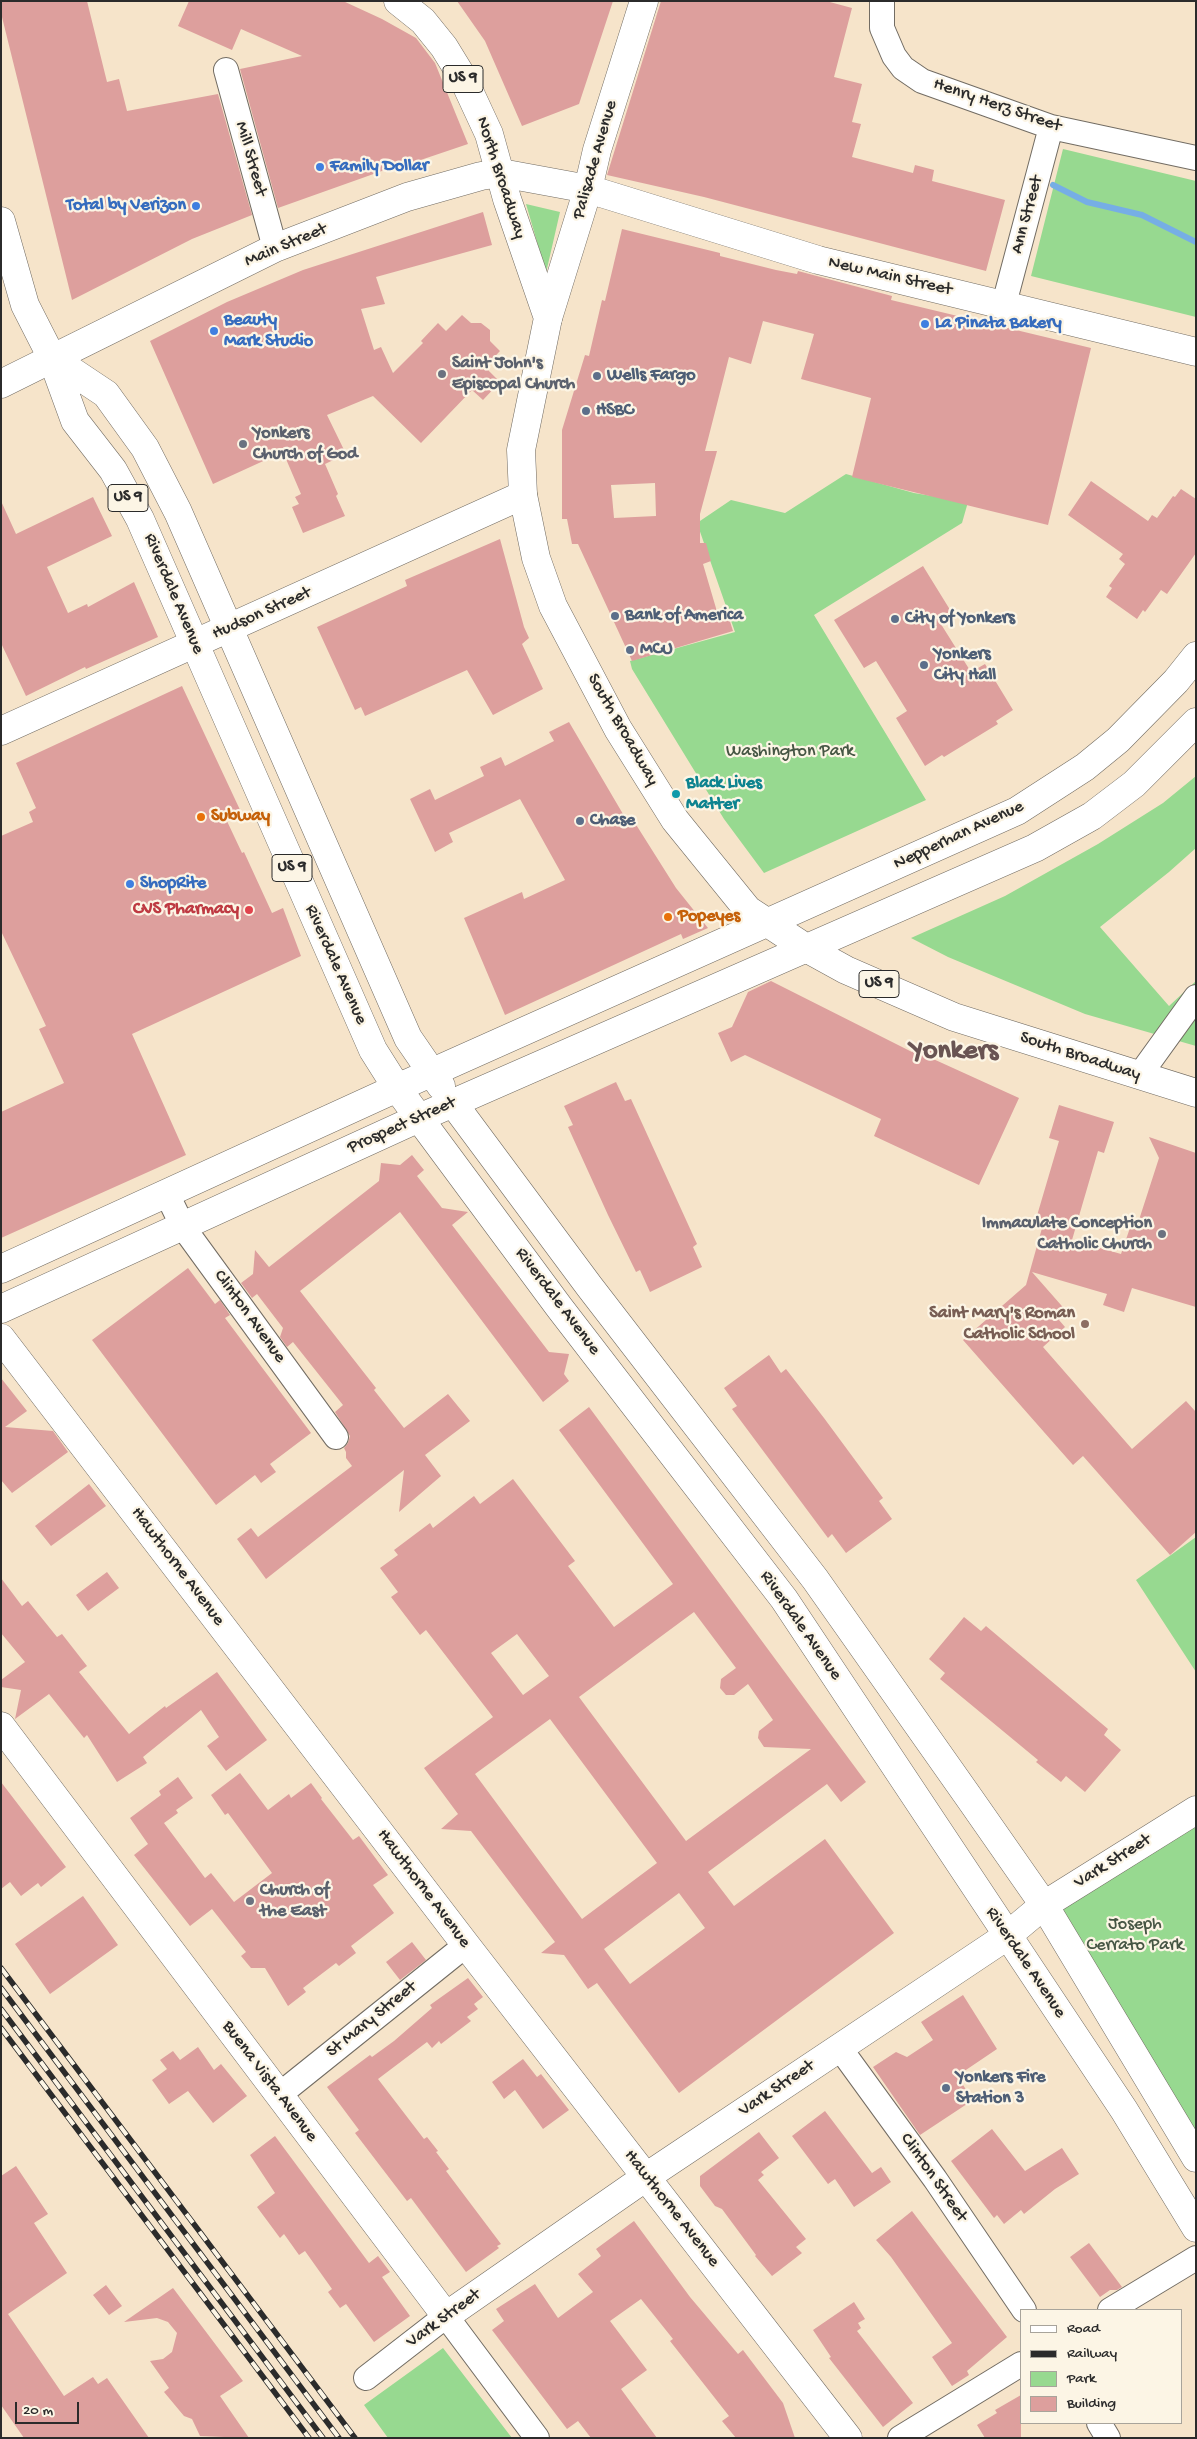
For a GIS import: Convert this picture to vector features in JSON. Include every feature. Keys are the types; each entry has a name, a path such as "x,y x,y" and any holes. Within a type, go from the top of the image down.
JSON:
{"main road":[{"name":"North Broadway","path":"398,1 423,21 444,48 463,78 489,134 502,173 507,199 548,318"},
{"name":"Palisade Avenue","path":"548,318 588,189 597,150 644,1"},
{"name":"Main Street","path":"1,384 275,248 406,197 481,176 502,173 588,189"},
{"name":"New Main Street","path":"588,189 818,260 1196,352"},
{"name":"US 9","path":"1,220 25,305 52,358"},
{"name":"South Broadway","path":"548,318 521,450 523,495 536,558 553,606 618,729 675,820 738,900 766,923 846,970 954,1017 1196,1093"},
{"name":"Riverdale Avenue","path":"52,358 106,394 145,448 178,512 408,1038 431,1073 589,1286 815,1579 1044,1905 1196,2158"},
{"name":"Riverdale Avenue","path":"52,358 75,422 112,470 140,519 373,1050 396,1088 559,1307 784,1599 1006,1936 1124,2110 1196,2228"},
{"name":"Hudson Street","path":"1,731 523,495"},
{"name":"Nepperhan Avenue","path":"766,923 1017,811 1084,767 1118,740 1176,681 1196,656"},
{"path":"806,948 1035,848 1092,816 1134,784 1196,722"},
{"name":"Prospect Street","path":"1,1269 396,1088 766,923"},
{"name":"Prospect Street","path":"1,1309 419,1118 806,948"},
{"name":"Hawthorne Avenue","path":"1,1338 466,1945 848,2438"},
{"name":"Buena Vista Avenue","path":"1,1726 446,2316"},
{"name":"Vark Street","path":"446,2316 646,2177 1006,1936 1044,1905 1196,1810"}],"street":[{"name":"Henry Herz Street","path":"882,1 882,28 894,56 903,68 922,81 1051,127 1196,158"},
{"name":"Mill Street","path":"226,70 275,248"},
{"name":"Ann Street","path":"1004,304 1051,127"},
{"path":"1139,1076 1196,997"},
{"name":"Clinton Avenue","path":"167,1194 183,1227 336,1437"},
{"name":"St Mary Street","path":"279,2095 466,1945"},
{"name":"Clinton Street","path":"839,2047 935,2179 1023,2309"},
{"path":"1112,2309 1196,2258"},
{"name":"Vark Street","path":"366,2378 446,2316"},
{"name":"Buena Vista Avenue","path":"446,2316 538,2438"},
{"path":"900,2438 1020,2365"},
{"path":"1100,2424 1108,2438"}],"green space":[{"path":"1063,149 1196,181 1196,317 1031,276"},
{"path":"526,204 560,212 546,273"},
{"name":"Washington Park","path":"846,474 914,493 968,502 962,523 814,615 926,800 764,873 724,819 632,669 630,661 735,632 697,523 731,500 785,513"},
{"path":"1196,776 1196,848 1100,927 1169,1006 1196,981 1196,1046 1085,1014 948,957 911,938 1005,896 1098,844 1163,803"},
{"path":"1196,1537 1196,1672 1136,1580"},
{"name":"Joseph Cerrato Park","path":"1196,1824 1196,2142 1050,1917"},
{"path":"443,2348 512,2438 388,2438 364,2405"}],"building":[{"path":"1,1 87,1 107,82 119,79 127,111 218,94 252,215 192,239 72,300 1,13"},
{"path":"189,1 343,1 382,19 416,38 435,63 468,144 397,168 396,166 278,208 240,69 302,56 241,29 232,50 178,26"},
{"path":"457,1 613,1 579,104 522,126 485,41"},
{"path":"661,1 826,1 852,8 834,77 862,84 852,122 861,124 852,157 913,173 915,165 934,170 932,181 1005,200 986,271 704,197 607,175"},
{"path":"483,212 492,245 376,277 385,304 361,309 374,350 381,347 393,373 423,343 421,341 438,323 446,331 462,315 471,323 481,323 490,330 490,341 500,351 485,367 500,382 483,400 472,390 421,443 373,396 327,415 346,454 325,464 345,516 303,533 292,507 299,504 295,497 301,494 283,452 213,484 150,341 227,302 303,270"},
{"path":"622,229 720,253 720,256 776,270 797,274 798,271 892,296 891,300 1091,348 1048,525 852,477 871,398 801,379 814,334 763,321 751,364 729,357 705,451 717,451 700,514 700,543 706,543 711,561 703,564 718,615 727,612 733,631 632,661 578,544 572,544 567,519 562,519 562,430 585,355 589,356 602,300 605,301","holes":["655,483 656,516 614,518 611,485"]},
{"path":"1091,481 1148,521 1152,515 1157,518 1173,496 1175,497 1181,489 1196,499 1196,553 1167,594 1161,590 1145,612 1143,610 1137,619 1106,597 1112,588 1109,586 1125,564 1119,559 1123,554 1068,515"},
{"path":"93,497 112,536 47,567 68,613 87,604 88,607 134,582 158,637 86,669 85,667 26,696 1,643 1,501 16,534"},
{"path":"500,539 524,627 529,638 522,644 543,689 493,715 467,670 365,716 361,707 355,710 317,627 407,586 405,580"},
{"name":"Yonkers City Hall","path":"923,566 952,613 939,621 971,672 985,664 1013,710 996,721 998,724 944,757 942,755 925,766 896,718 907,711 876,661 864,668 834,620"},
{"name":"ShopRite","path":"182,686 241,812 226,819 242,853 244,852 272,913 283,908 301,956 132,1034 186,1155 1,1238 1,1112 64,1083 39,1029 46,1026 1,931 1,836 33,822 29,812 36,808 16,763"},
{"path":"569,722 630,826 635,823 676,888 708,928 683,939 681,934 505,1015 464,918 522,892 524,899 565,880 520,799 449,833 453,842 435,852 410,799 430,789 435,800 484,776 480,767 501,757 505,766 554,741 549,732"},
{"path":"771,981 912,1052 916,1044 934,1052 931,1058 1019,1098 979,1185 874,1136 881,1119 745,1055 731,1062 718,1033 732,1027 748,992"},
{"path":"616,1082 625,1101 631,1099 697,1244 693,1247 702,1267 650,1292 640,1270 636,1272 608,1215 568,1127 573,1125 564,1106"},
{"path":"1059,1105 1114,1122 1104,1153 1098,1151 1072,1240 1121,1254 1132,1222 1138,1223 1159,1158 1149,1137 1196,1153 1196,1307 1132,1288 1124,1312 1103,1305 1107,1294 1032,1272 1068,1313 1059,1320 1065,1327 1043,1347 1132,1449 1186,1401 1196,1412 1196,1532 1170,1555 1083,1456 1073,1465 963,1340 1026,1285 1044,1221 1036,1219 1059,1141 1049,1138"},
{"path":"412,1155 424,1170 417,1176 442,1208 468,1212 452,1225 549,1352 569,1354 564,1374 569,1381 543,1402 400,1212 300,1291 376,1388 374,1390 404,1428 448,1394 470,1421 425,1455 441,1476 399,1512 404,1470 266,1579 237,1539 251,1528 258,1537 352,1466 346,1458 344,1448 350,1436 335,1412 343,1405 293,1342 287,1347 280,1337 283,1328 257,1294 252,1298 241,1283 253,1274 255,1250 269,1267 379,1181 381,1163 400,1165"},
{"path":"188,1268 215,1304 220,1300 230,1315 225,1318 311,1433 270,1464 276,1472 261,1483 255,1475 216,1505 92,1340"},
{"path":"769,1355 781,1373 786,1369 824,1418 883,1498 879,1501 892,1519 846,1553 832,1534 828,1538 732,1409 737,1406 724,1388"},
{"path":"1,1378 27,1411 5,1427 53,1431 68,1452 12,1493 1,1480"},
{"path":"589,1407 866,1782 841,1802 827,1784 708,1872 734,1906 825,1839 894,1933 679,2093 597,1983 588,1989 564,1955 541,1953 555,1942 471,1831 441,1829 458,1814 424,1768 493,1717 426,1630 420,1635 391,1597 398,1592 380,1568 398,1555 394,1550 430,1523 433,1528 474,1496 480,1504 513,1479 575,1561 568,1566 614,1627 673,1584 559,1430","holes":["694,1612 736,1668 721,1679 720,1688 726,1695 734,1695 748,1684 773,1720 759,1731 758,1738 764,1747 811,1749 686,1841 579,1697","517,1634 549,1676 523,1695 491,1653","550,1719 657,1863 582,1919 475,1774","679,1893 705,1928 630,1984 604,1949"]},
{"path":"89,1484 106,1506 51,1546 35,1526"},
{"path":"107,1572 119,1588 88,1611 76,1595"},
{"path":"1,1578 22,1606 28,1601 57,1637 62,1634 87,1666 79,1672 129,1734 165,1706 166,1708 217,1672 267,1740 226,1771 207,1746 219,1737 201,1710 143,1757 147,1763 117,1782 87,1735 84,1738 49,1694 15,1719 21,1690 1,1687 1,1680 25,1662 1,1633"},
{"path":"964,1617 981,1631 986,1626 1108,1729 1104,1735 1121,1750 1085,1792 1066,1776 1061,1782 1036,1762 1038,1760 940,1679 945,1673 929,1659"},
{"path":"240,1773 268,1810 289,1794 291,1798 311,1783 353,1840 359,1836 388,1875 373,1885 394,1913 351,1946 356,1953 339,1966 336,1963 303,1988 306,1992 288,2006 265,1968 251,1968 241,1956 246,1952 212,1909 190,1926 134,1855 148,1844 130,1818 161,1795 159,1791 178,1777 193,1798 176,1810 178,1813 164,1823 205,1878 211,1873 234,1902 272,1873 228,1813 225,1815 211,1795"},
{"path":"1,1782 66,1867 41,1887 38,1883 21,1896 10,1882 1,1889"},
{"path":"83,1896 118,1945 50,1994 15,1944"},
{"path":"412,1942 426,1960 400,1980 386,1962"},
{"path":"468,1978 483,1997 474,2004 478,2009 467,2017 471,2021 441,2044 439,2041 432,2048 427,2042 378,2079 424,2139 427,2137 438,2151 436,2152 449,2169 446,2171 501,2244 497,2246 499,2248 466,2272 411,2198 407,2201 355,2133 359,2130 327,2087 370,2055 372,2057 394,2041 432,2008 430,2005"},
{"path":"963,1995 997,2049 957,2076 973,2100 920,2135 873,2067 896,2052 907,2057 933,2040 921,2022"},
{"path":"198,2047 214,2070 221,2064 247,2096 213,2123 188,2091 169,2104 152,2080 167,2069 160,2060 173,2051 180,2060"},
{"path":"523,2059 537,2077 541,2074 569,2110 543,2129 515,2090 504,2099 492,2082"},
{"path":"825,2111 872,2173 881,2167 891,2182 854,2207 835,2179 828,2184 792,2136"},
{"path":"992,2129 1025,2171 1062,2148 1079,2174 1055,2189 1024,2214 1021,2210 1004,2224 997,2215 994,2218 951,2161"},
{"path":"759,2132 779,2158 761,2172 764,2175 758,2180 806,2239 796,2247 802,2253 772,2276 755,2256 722,2209 715,2206 700,2186 700,2176"},
{"path":"275,2136 369,2263 378,2256 390,2272 382,2277 410,2316 374,2342 346,2304 340,2308 328,2292 332,2289 305,2251 299,2255 284,2234 280,2238 257,2207 275,2193 250,2155"},
{"path":"16,2166 48,2214 34,2223 67,2273 8,2314 64,2396 93,2377 98,2384 107,2378 149,2438 24,2438 1,2405 1,2176"},
{"path":"912,2211 1007,2337 967,2371 969,2375 952,2386 932,2357 952,2343 891,2257 876,2240"},
{"path":"634,2221 690,2297 738,2354 743,2350 783,2403 795,2438 736,2438 722,2421 729,2416 670,2341 673,2339 641,2299 610,2321 647,2370 621,2389 657,2438 591,2438 578,2421 567,2429 492,2330 504,2321 496,2309 535,2284 558,2318 593,2292 578,2274 601,2256 596,2249"},
{"path":"1089,2243 1122,2287 1117,2290 1110,2290 1100,2297 1070,2257"},
{"path":"106,2285 122,2306 109,2315 93,2295"},
{"path":"173,2288 243,2381 220,2396 249,2438 200,2436 192,2419 184,2416 164,2392 169,2388 150,2361 163,2359 172,2352 177,2333 168,2322 157,2318 124,2322"},
{"path":"854,2302 865,2319 858,2323 861,2328 857,2331 913,2403 883,2427 829,2358 831,2357 813,2330"},
{"path":"1020,2396 1021,2438 985,2438 977,2425 997,2413 995,2410"}],"waterway":[{"path":"1053,185 1087,202 1142,215 1196,242"}],"railway":[{"path":"1,1968 355,2438"},
{"path":"1,1988 339,2438"},
{"path":"1,2009 323,2438"},
{"path":"1,2028 309,2438"}],"place":[{"name":"Family Dollar","path":"320,167"},
{"name":"Total by Verizon","path":"196,206"},
{"name":"La Pinata Bakery","path":"925,324"},
{"name":"Beauty Mark Studio","path":"214,331"},
{"name":"Saint John's Episcopal Church","path":"442,374"},
{"name":"Wells Fargo","path":"597,376"},
{"name":"HSBC","path":"586,411"},
{"name":"Yonkers Church of God","path":"243,444"},
{"name":"Bank of America","path":"615,616"},
{"name":"City of Yonkers","path":"895,619"},
{"name":"MCU","path":"630,650"},
{"name":"Yonkers City Hall","path":"924,665"},
{"name":"Black Lives Matter","path":"676,794"},
{"name":"Subway","path":"201,817"},
{"name":"Chase","path":"580,821"},
{"name":"ShopRite","path":"130,884"},
{"name":"CVS Pharmacy","path":"249,910"},
{"name":"Popeyes","path":"668,917"},
{"name":"Immaculate Conception Catholic Church","path":"1162,1234"},
{"name":"Saint Mary's Roman Catholic School","path":"1085,1324"},
{"name":"Church of the East","path":"250,1901"},
{"name":"Yonkers Fire Station 3","path":"946,2088"}],"district":[{"name":"Yonkers","path":"954,1053"}]}
